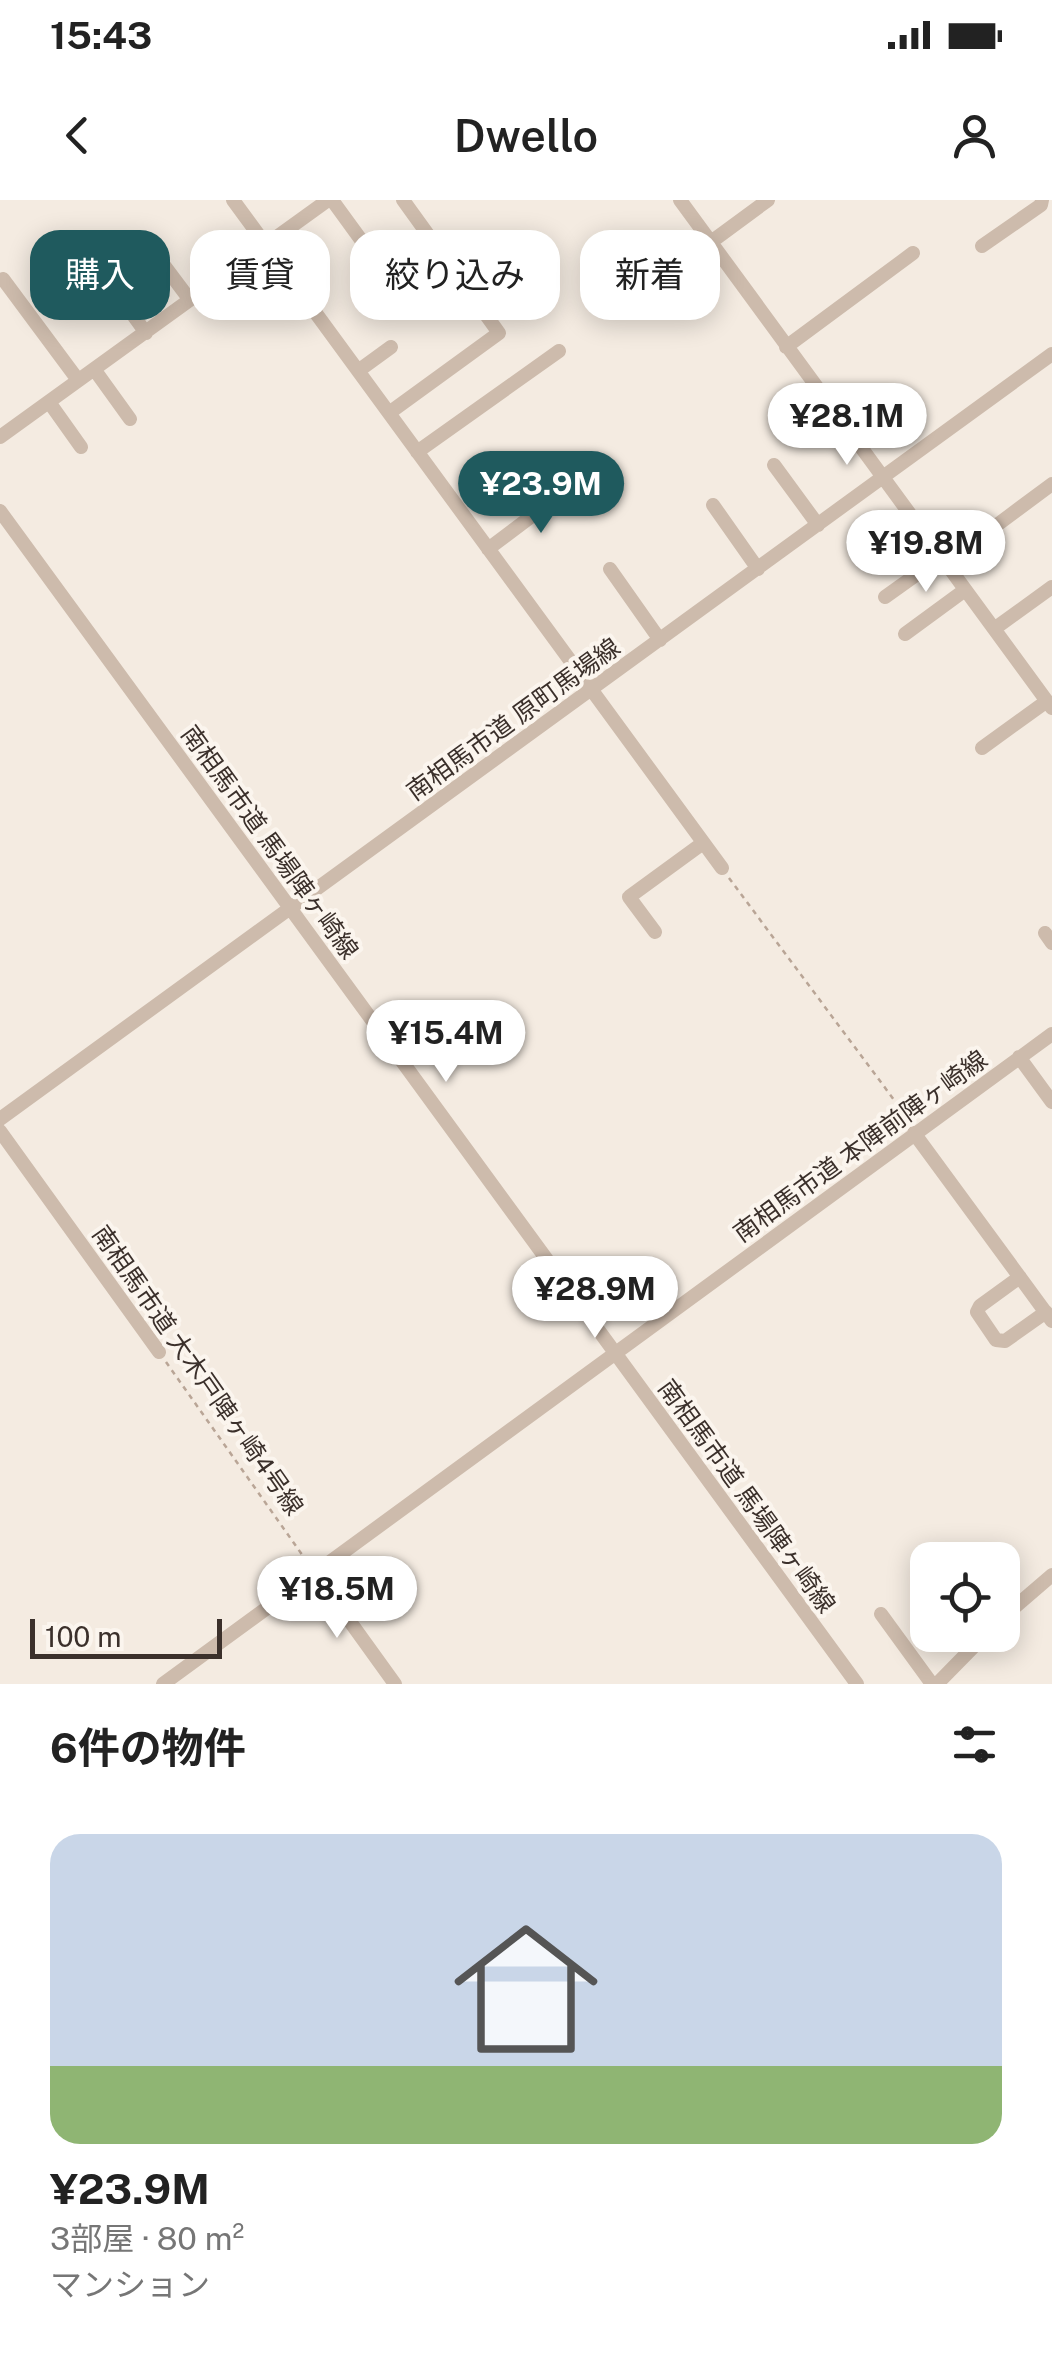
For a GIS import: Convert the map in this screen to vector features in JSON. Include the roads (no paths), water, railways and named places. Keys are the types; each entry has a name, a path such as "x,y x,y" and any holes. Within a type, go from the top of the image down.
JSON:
{"street":[{"path":"233,200 255,230"},
{"path":"287,230 330,200 352,230"},
{"path":"388,413 499,333 403,200"},
{"path":"680,200 702,230"},
{"path":"720,235 768,200"},
{"path":"982,246 1041,205 1042,200"},
{"path":"786,347 912,253"},
{"path":"720,255 1050,705 982,748"},
{"path":"0,437 190,300 170,273"},
{"path":"3,279 78,380"},
{"path":"137,320 146,333"},
{"path":"321,320 722,868"},
{"path":"358,370 391,347"},
{"path":"417,452 558,351"},
{"name":"南相馬市道 原町馬場線","path":"0,1119 1052,354"},
{"path":"94,369 130,420"},
{"path":"49,402 81,447"},
{"path":"774,465 818,525"},
{"path":"885,597 1052,484"},
{"path":"488,549 569,488"},
{"path":"713,505 758,569"},
{"name":"南相馬市道 馬場陣ヶ崎線","path":"0,511 857,1684"},
{"path":"610,569 660,640"},
{"path":"994,628 1052,587"},
{"path":"905,634 966,590"},
{"path":"655,932 630,896 703,843"},
{"name":"南相馬市道 本陣前陣ヶ崎線","path":"163,1684 1052,1034"},
{"path":"1019,1058 1052,1102"},
{"name":"南相馬市道 大木戸陣ヶ崎4号線","path":"0,1131 159,1352"},
{"path":"914,1134 1049,1317 1005,1340 996,1340 977,1312 1020,1278"},
{"path":"315,1573 395,1684"},
{"path":"1020,1603 1052,1575"},
{"path":"881,1614 935,1684 968,1652"}]}
